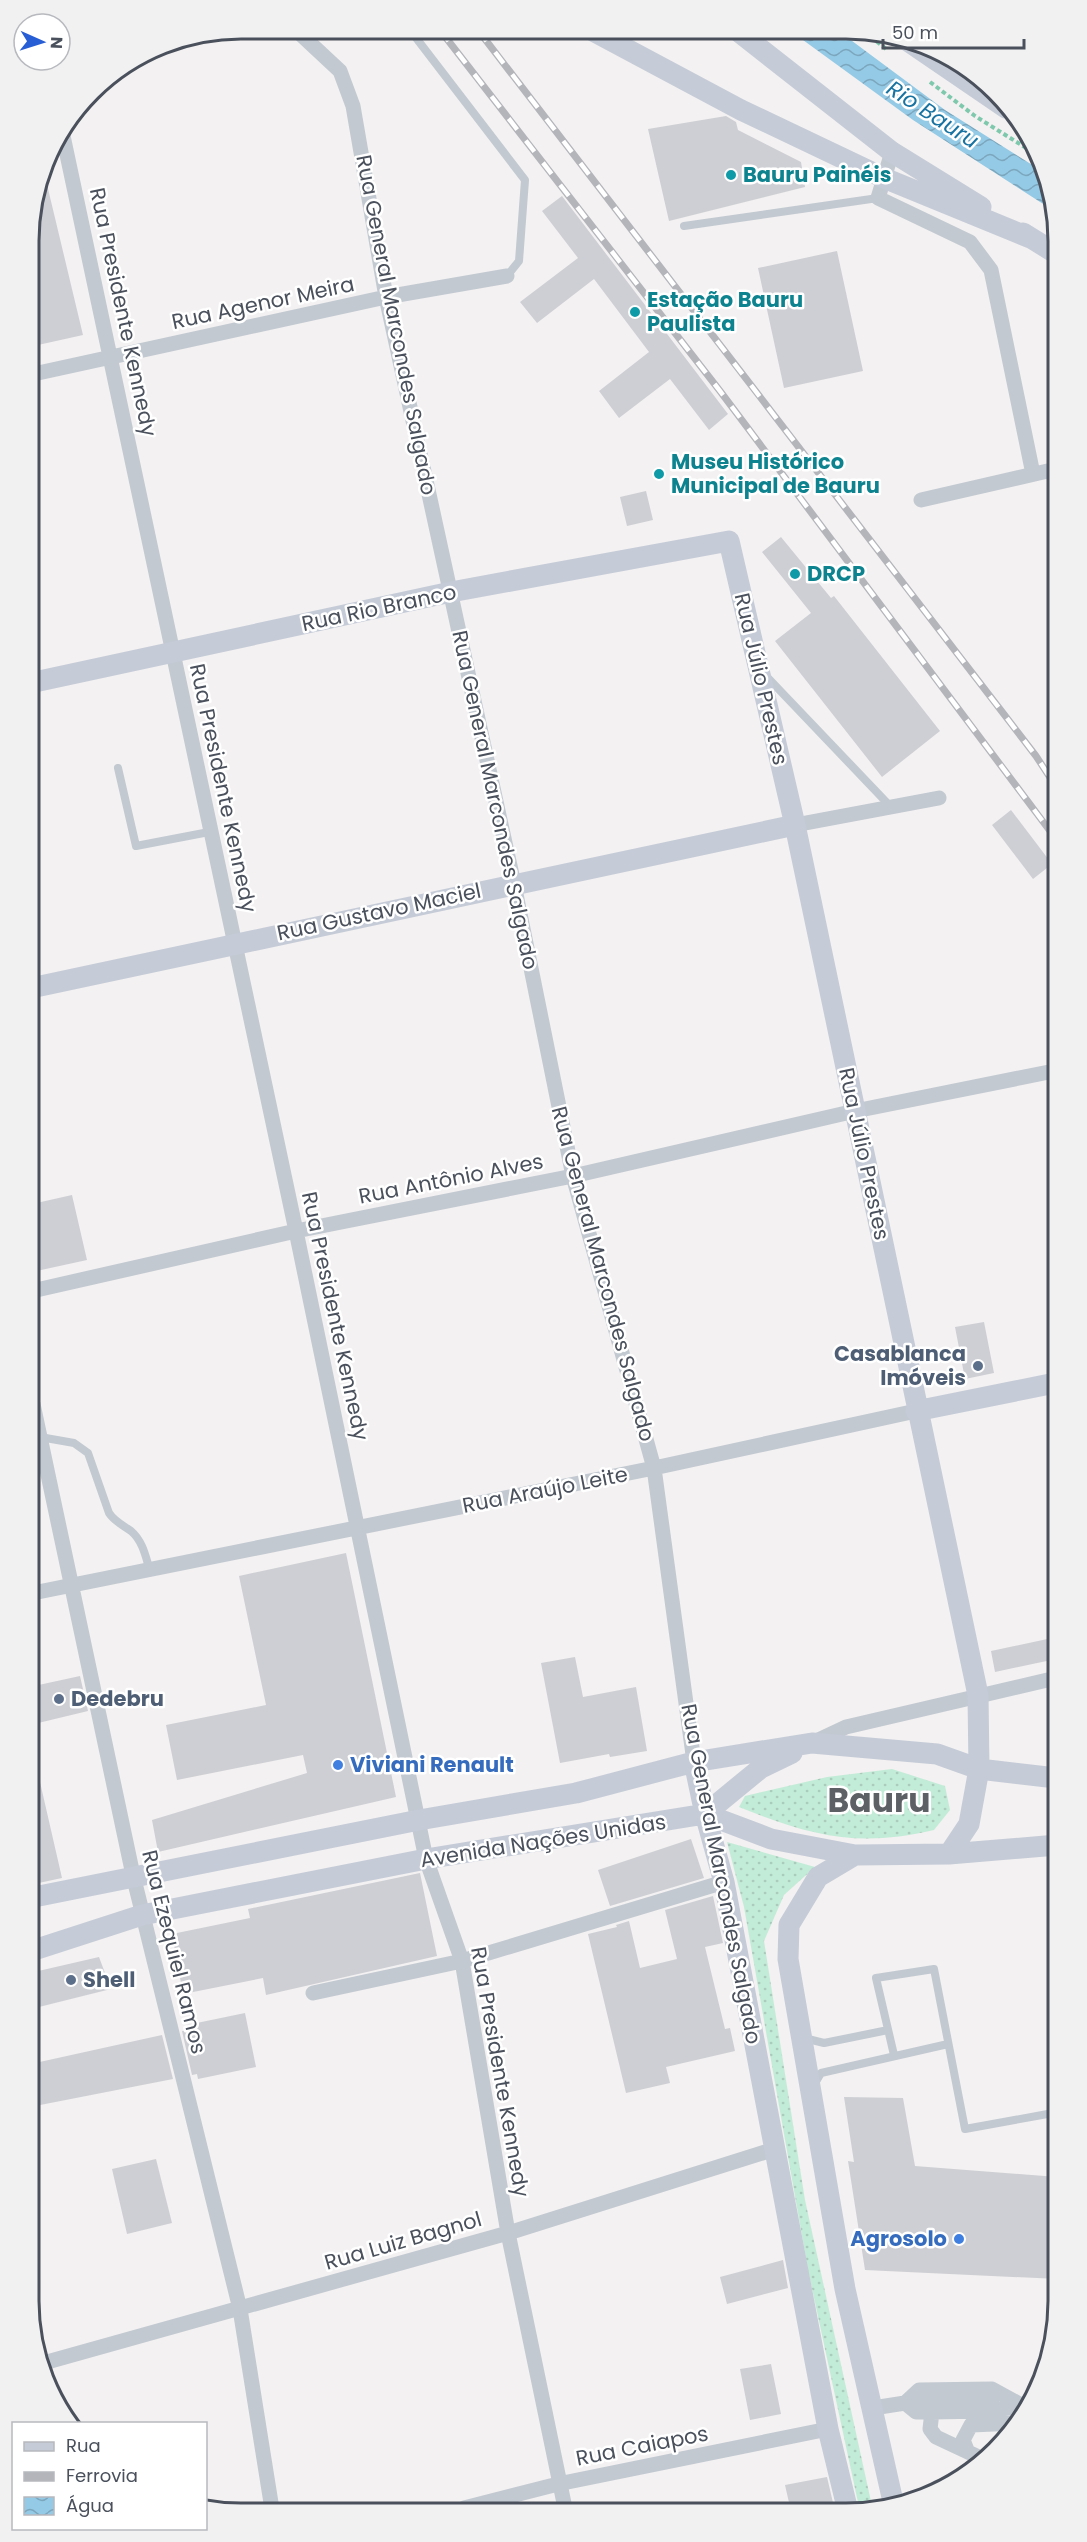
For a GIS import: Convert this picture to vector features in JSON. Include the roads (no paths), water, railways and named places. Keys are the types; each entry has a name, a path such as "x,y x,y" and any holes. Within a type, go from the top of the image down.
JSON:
{"street":[{"name":"Rua General Marcondes Salgado","path":"306,39 340,71 353,106 386,297 514,884 573,1176 654,1468 694,1762 705,1814 724,1882 828,2429 846,2503"},
{"path":"608,39 881,188 970,242 991,270 1033,474"},
{"path":"748,39 892,152 1048,248"},
{"path":"934,60 981,91"},
{"name":"Rua Presidente Kennedy","path":"65,143 174,652 209,832 296,1231 426,1859 462,1961 508,2233 564,2503"},
{"path":"881,188 892,152"},
{"path":"881,188 1033,239"},
{"name":"Rua Agenor Meira","path":"39,373 386,297 507,276"},
{"path":"921,500 1048,471"},
{"name":"Rua Rio Branco","path":"39,681 451,592 729,541"},
{"name":"Rua Júlio Prestes","path":"729,541 795,825 916,1411 978,1695 979,1769 969,1824 949,1854"},
{"name":"Rua Gustavo Maciel","path":"39,986 795,825 939,798"},
{"name":"Rua Antônio Alves","path":"39,1289 296,1231 573,1176 855,1111 1048,1072"},
{"name":"Rua Araújo Leite","path":"39,1592 654,1468 1048,1384"},
{"name":"Rua Ezequiel Ramos","path":"39,1437 142,1915 240,2309 271,2503"},
{"path":"705,1814 761,1768 846,1727 1048,1680"},
{"name":"Avenida Nações Unidas","path":"39,1896 133,1875 576,1792 694,1762 812,1743 937,1754 979,1769 1048,1777"},
{"name":"Avenida Nações Unidas","path":"39,1948 142,1915 426,1859 705,1814 771,1839 855,1855 949,1854 1048,1846"},
{"path":"855,1855 818,1877 789,1925 788,1959 844,2289 892,2497"},
{"path":"313,1993 462,1961 724,1882"},
{"name":"Rua Luiz Bagnol","path":"49,2362 508,2233 775,2149"},
{"path":"873,2408 905,2403 979,2398 1018,2406"},
{"path":"905,2403 916,2412 986,2411 1017,2408"},
{"path":"932,2412 930,2429 936,2437 976,2455"},
{"path":"967,2450 963,2440 971,2425 1006,2423"},
{"name":"Rua Caiapos","path":"484,2503 558,2484 828,2429"}],"lane":[{"path":"418,39 525,180 519,261 507,276"},
{"path":"684,226 881,188"},
{"path":"760,670 891,807"},
{"path":"118,768 136,846 209,832"},
{"path":"39,1437 74,1443 88,1454 109,1513 114,1521 132,1532 141,1543 150,1571"},
{"path":"894,2055 876,1978 934,1969 965,2129 1048,2114"},
{"path":"801,2038 824,2043 888,2030"},
{"path":"810,2092 820,2073 948,2044"}],"water":[{"name":"Rio Bauru","path":"802,39 850,39 945,110 1034,166 1044,205 913,120"}],"railway":[{"path":"447,39 720,391 1048,828"},
{"path":"485,39 1048,774"}],"place":[{"name":"Bauru Painéis","path":"731,175"},
{"name":"Estação Bauru Paulista","path":"635,312"},
{"name":"Museu Histórico Municipal de Bauru","path":"659,474"},
{"name":"DRCP","path":"795,574"},
{"name":"Casablanca Imóveis","path":"978,1366"},
{"name":"Dedebru","path":"59,1699"},
{"name":"Viviani Renault","path":"338,1765"},
{"name":"Shell","path":"71,1980"},
{"name":"Agrosolo","path":"959,2239"}],"district":[{"name":"Bauru","path":"879,1800"}]}
